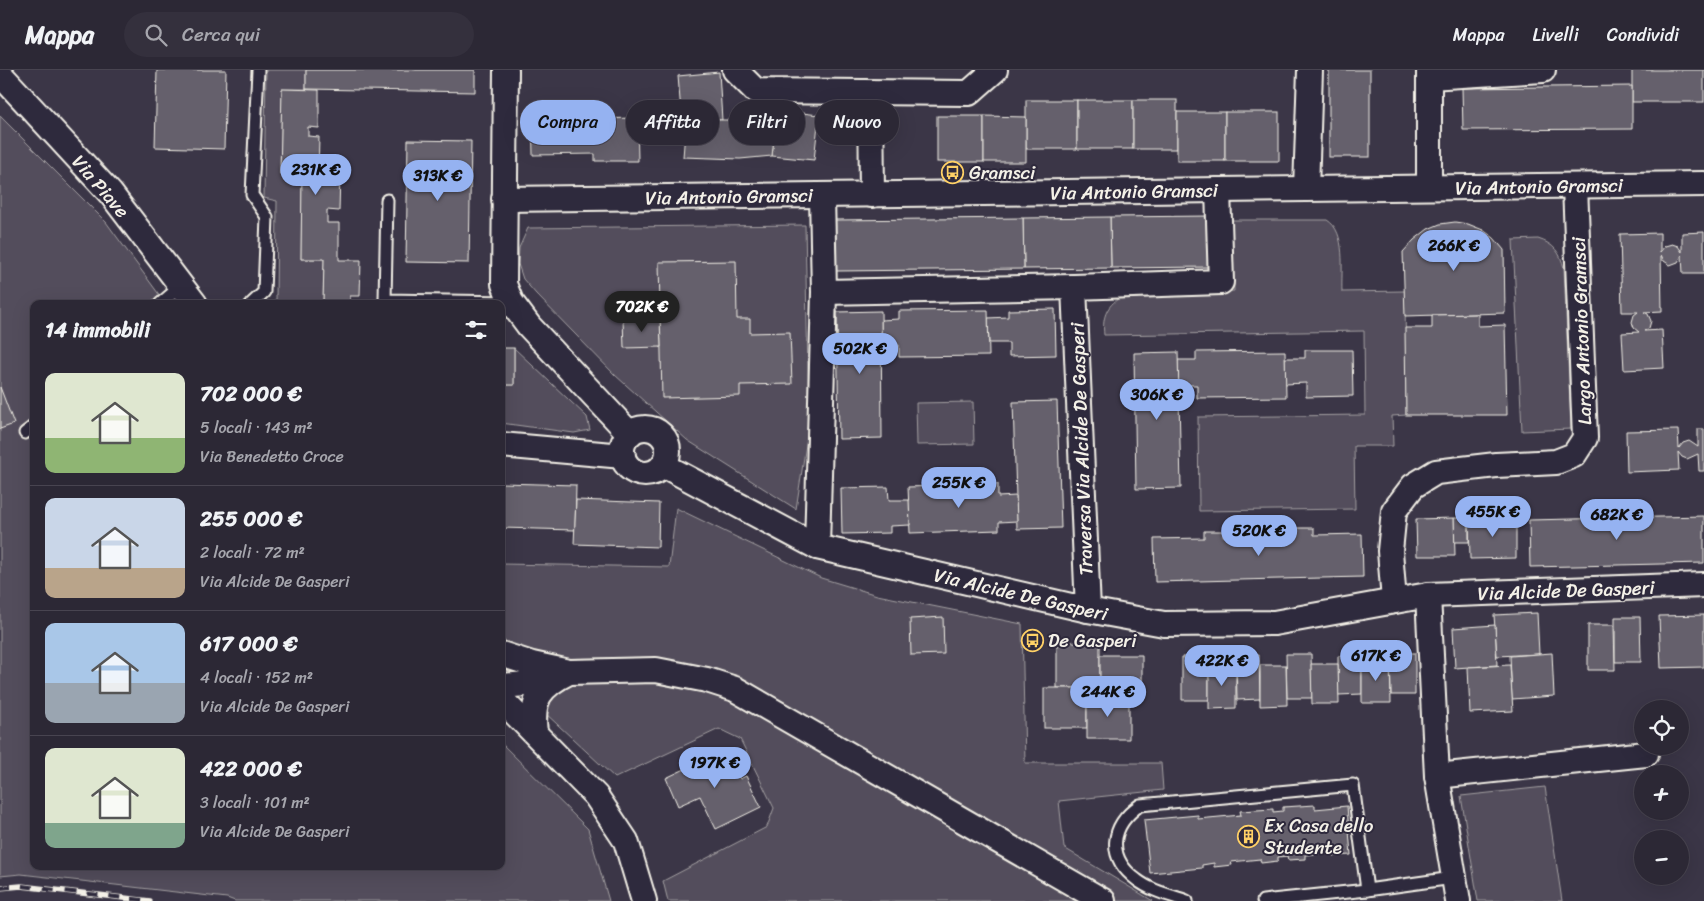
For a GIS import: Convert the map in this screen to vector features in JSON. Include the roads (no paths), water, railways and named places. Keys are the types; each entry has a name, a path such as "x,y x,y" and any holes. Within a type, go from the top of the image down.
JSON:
{"street":[{"path":"505,445 626,445 644,428 660,434 668,449 663,465 652,473 642,474 630,468 626,464 626,445 511,302 504,284 506,70"},
{"path":"736,70 756,91 871,93 969,93 995,70"},
{"path":"1306,189 1310,70"},
{"path":"1429,187 1429,73 1543,70"},
{"name":"Via Piave","path":"0,74 112,194 188,295"},
{"path":"871,93 872,194"},
{"name":"Via Antonio Gramsci","path":"504,199 1704,184"},
{"name":"Largo Antonio Gramsci","path":"1394,601 1390,551 1394,511 1414,486 1436,472 1496,465 1556,462 1574,455 1585,438 1575,186"},
{"path":"824,292 1221,282 1218,190"},
{"path":"817,548 824,292 822,195"},
{"name":"Traversa Via Alcide De Gasperi","path":"1074,287 1088,610"},
{"name":"Via Alcide De Gasperi","path":"663,465 817,548 1088,610 1164,624 1274,623 1428,595 1704,585"},
{"path":"1428,595 1437,776 1458,901"},
{"path":"505,655 532,664 560,677"},
{"path":"505,670 515,665 532,664"},
{"path":"505,685 560,677 656,670 707,680 735,689 1102,901"},
{"path":"535,733 533,714 538,696 560,677"},
{"path":"505,703 596,796 626,841 644,901"},
{"path":"1437,776 1636,755"}],"lane":[{"path":"255,300 264,292 267,216 252,195 258,70"},
{"path":"385,300 387,200"},
{"path":"172,300 188,295"},
{"path":"505,302 511,302"},
{"path":"1187,901 1137,881 1124,868 1115,848 1116,833 1127,814 1140,805 1353,785 1367,890"},
{"path":"1263,901 1367,890 1453,878"}],"railway":[{"path":"0,888 21,886 150,901"}],"place":[{"name":"Gramsci","path":"953,172"},
{"name":"De Gasperi","path":"1032,640"},
{"name":"Ex Casa dello Studente","path":"1248,836"}]}
